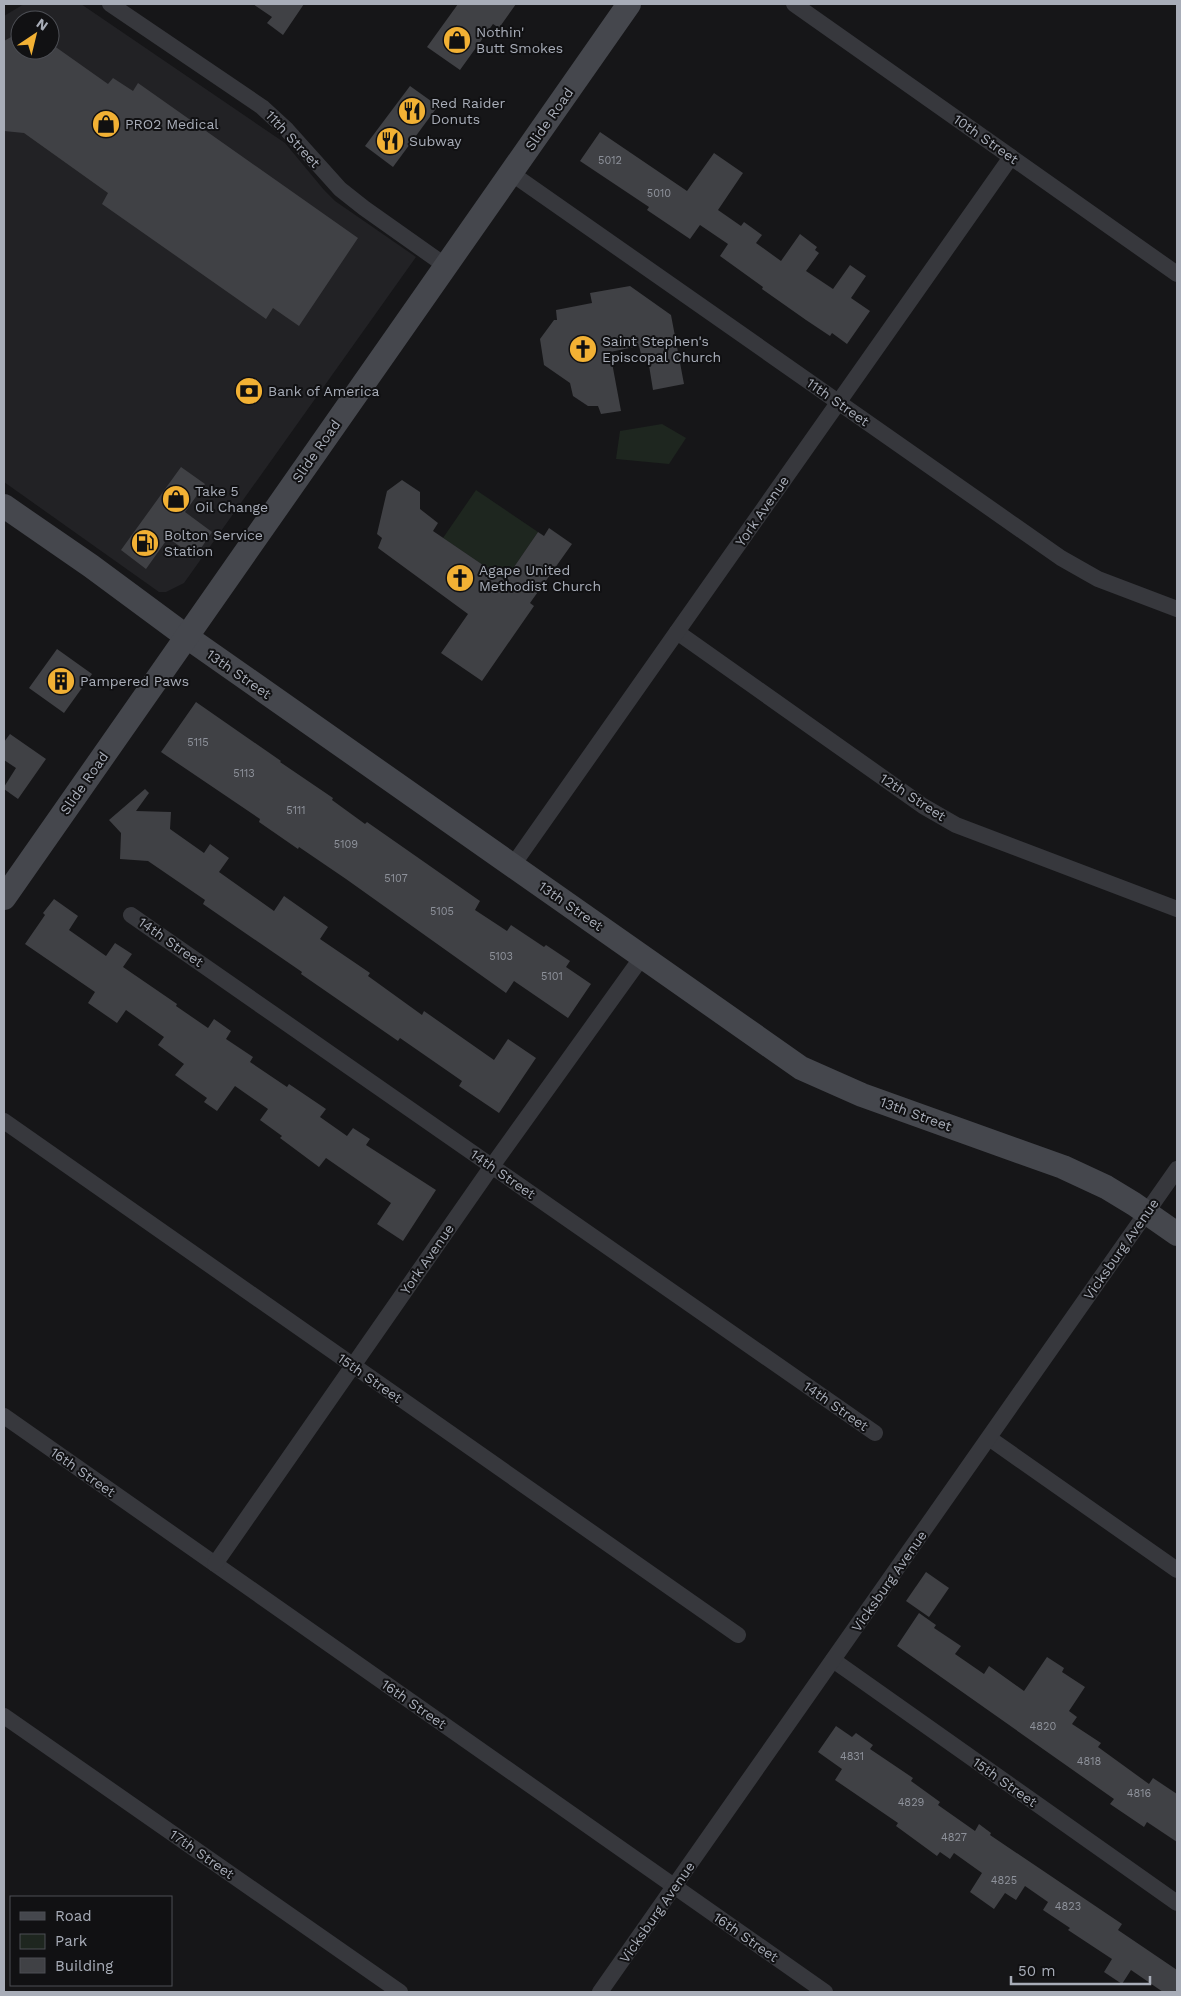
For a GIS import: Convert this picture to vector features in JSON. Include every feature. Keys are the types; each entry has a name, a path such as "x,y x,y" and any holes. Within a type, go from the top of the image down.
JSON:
{"street":[{"name":"11th Street","path":"110,4 262,107 288,130 340,189 446,266"},
{"name":"Slide Road","path":"4,898 629,4"},
{"name":"10th Street","path":"794,4 1177,274"},
{"name":"York Avenue","path":"513,865 1011,157"},
{"name":"11th Street","path":"511,173 1061,558 1098,579 1177,609"},
{"name":"13th Street","path":"4,506 800,1068 862,1095 1062,1167 1106,1187 1177,1234"},
{"name":"12th Street","path":"677,632 907,795 956,825 1177,910"},
{"name":"14th Street","path":"132,915 875,1433"},
{"name":"York Avenue","path":"214,1564 492,1166 642,957"},
{"name":"15th Street","path":"4,1121 738,1635"},
{"name":"Vicksburg Avenue","path":"600,1992 1177,1169"},
{"name":"16th Street","path":"4,1416 825,1992"},
{"path":"989,1438 1177,1570"},
{"name":"15th Street","path":"833,1660 1177,1903"},
{"name":"17th Street","path":"4,1716 400,1992"}],"shaded area":[{"path":"24,4 81,4 285,143 335,201 416,257 184,583 166,592 159,592 4,482 4,16 10,12 10,60 60,60 60,10 14,10"}],"green space":[{"path":"662,424 686,438 669,464 616,459 620,431"},
{"path":"476,490 538,532 505,580 443,538"}],"building":[{"path":"253,4 304,4 283,35 267,23 272,17"},
{"name":"Nothin' Butt Smokes","path":"458,4 516,4 499,28 493,24 460,70 427,47"},
{"path":"10,38 10,60 60,60 60,50 108,84 113,78 133,91 138,83 358,238 299,326 273,308 266,319 102,204 108,193 24,133 4,131 4,41"},
{"path":"410,86 438,106 393,167 365,146"},
{"path":"600,132 687,191 714,153 743,173 718,210 741,226 744,222 762,235 756,243 781,261 800,234 817,247 815,250 819,253 806,271 833,289 850,265 866,276 851,298 870,311 847,344 832,333 830,336 806,320 720,256 728,244 700,225 690,239 647,210 649,207 580,161"},
{"name":"Saint Stephen's Episcopal Church","path":"630,286 671,315 684,384 653,390 647,353 641,354 639,346 610,352 621,411 601,414 598,406 588,406 573,396 570,383 544,365 540,339 554,320 557,320 556,310 592,303 590,293"},
{"path":"181,467 205,484 185,512 212,532 195,557 168,538 146,569 121,550"},
{"name":"Agape United Methodist Church","path":"402,480 420,492 420,509 438,523 433,531 505,580 538,532 544,536 549,528 572,544 530,603 534,606 482,681 441,653 468,614 378,548 382,538 377,534 387,491"},
{"name":"Pampered Paws","path":"57,649 92,674 64,713 29,688"},
{"path":"196,702 333,798 332,800 365,824 367,822 480,901 475,910 507,931 511,925 544,947 546,945 570,961 566,967 591,984 568,1018 514,981 506,993 346,879 299,847 298,849 259,822 260,819 161,752"},
{"path":"10,734 46,759 18,799 4,789 16,768 4,760 4,742"},
{"path":"145,789 149,793 136,811 171,812 170,829 204,853 210,844 229,858 219,872 274,911 284,896 328,927 320,939 370,973 368,976 422,1015 424,1011 494,1060 508,1039 536,1058 499,1113 459,1086 462,1081 400,1038 398,1041 301,974 302,972 203,904 205,900 148,861 120,859 121,833 109,820"},
{"path":"54,899 78,916 69,930 106,956 115,943 132,954 123,967 208,1028 214,1019 231,1031 226,1039 253,1057 250,1062 287,1087 289,1084 326,1109 320,1117 347,1136 353,1128 370,1139 366,1145 436,1190 403,1241 377,1224 391,1203 326,1158 319,1167 280,1138 282,1136 260,1120 268,1109 235,1086 217,1111 204,1102 207,1098 175,1075 184,1064 158,1045 164,1037 126,1010 117,1023 88,1003 95,992 25,944 45,915 43,913"},
{"path":"926,1572 949,1588 929,1617 906,1601"},
{"path":"919,1613 936,1625 934,1628 961,1646 955,1654 984,1674 989,1666 1024,1691 1047,1657 1064,1668 1062,1672 1085,1687 1069,1711 1077,1717 1072,1724 1101,1743 1098,1747 1149,1784 1153,1778 1177,1794 1177,1842 1147,1822 1144,1827 1110,1804 1114,1799 897,1646"},
{"path":"836,1726 852,1737 856,1733 873,1745 870,1749 913,1778 911,1781 940,1802 938,1805 975,1831 979,1824 991,1833 990,1835 1122,1924 1118,1930 1177,1970 1177,1992 1163,1992 1131,1970 1122,1984 1104,1972 1112,1959 1068,1930 1070,1928 1043,1910 1048,1902 1025,1886 1016,1900 1005,1893 994,1909 970,1892 982,1873 954,1853 950,1859 940,1852 937,1856 896,1826 898,1823 835,1780 842,1769 818,1752"}],"place":[{"name":"Nothin' Butt Smokes","path":"457,40"},
{"name":"Red Raider Donuts","path":"412,111"},
{"name":"PRO2 Medical","path":"106,124"},
{"name":"Subway","path":"390,141"},
{"name":"Saint Stephen's Episcopal Church","path":"583,349"},
{"name":"Bank of America","path":"249,391"},
{"name":"Take 5 Oil Change","path":"176,499"},
{"name":"Bolton Service Station","path":"145,543"},
{"name":"Agape United Methodist Church","path":"460,578"},
{"name":"Pampered Paws","path":"61,681"}]}
